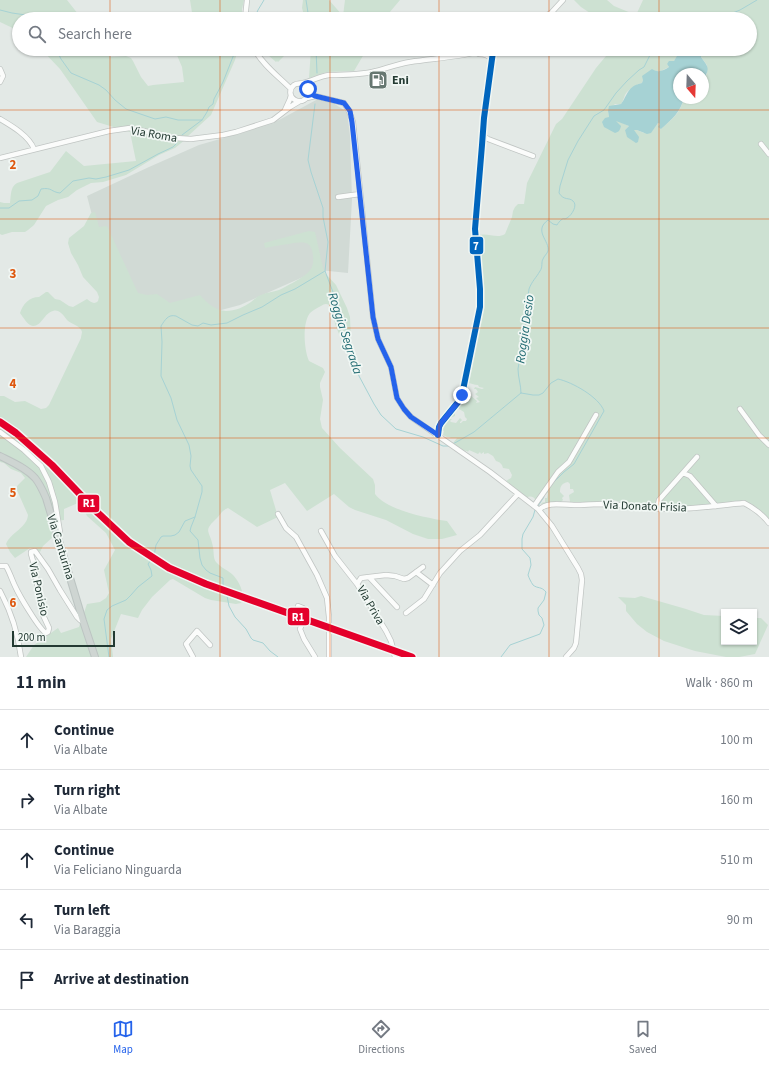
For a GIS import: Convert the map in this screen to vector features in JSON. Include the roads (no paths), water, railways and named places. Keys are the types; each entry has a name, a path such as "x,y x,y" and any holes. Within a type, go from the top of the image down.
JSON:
{"main road":[{"name":"Via Canturina","path":"0,456 29,473 38,482 46,498 95,657"}],"street":[{"path":"246,12 247,0"},
{"path":"552,12 563,0"},
{"path":"260,56 291,92 294,100 300,101 315,96"},
{"path":"280,78 295,85 320,76 366,73 406,63 458,56"},
{"path":"488,56 492,59"},
{"path":"438,435 441,423 462,395 480,307 475,229 484,118 492,56"},
{"path":"0,68 3,76 0,82"},
{"path":"307,98 309,84 313,79"},
{"path":"301,84 315,96 344,103 350,111 373,317 378,339 391,367 397,398 411,417 490,472 536,508 552,526 581,574 582,580 576,643 574,648 566,657"},
{"path":"283,113 295,85"},
{"name":"Via Roma","path":"0,158 109,131 123,129 139,130 175,138 191,139 223,135 273,120 300,101"},
{"path":"0,119 19,132 32,144 34,149"},
{"path":"483,136 533,156"},
{"path":"761,144 769,154"},
{"path":"338,197 360,194"},
{"path":"740,409 769,445"},
{"path":"536,508 558,472 569,462 596,415"},
{"path":"0,432 24,450 41,466 49,482 55,502 60,532 58,538"},
{"path":"657,509 659,500 697,457"},
{"path":"683,473 690,476 716,506"},
{"path":"406,613 424,599 440,573 460,551 480,535 518,494"},
{"name":"Via Donato Frisia","path":"536,508 547,505 605,504 657,509 677,509 744,503 764,516 769,523"},
{"path":"278,514 286,528 296,536 317,575 325,594 328,603 329,657"},
{"path":"321,531 335,556 357,584"},
{"name":"Via Ponisio","path":"1,565 6,566 15,587 43,632 48,632 49,628 43,615 35,568 31,554 33,551 35,551 48,569 77,616 83,621"},
{"path":"369,577 386,575 408,578 423,567"},
{"path":"416,572 432,585"},
{"name":"Via Priva","path":"395,657 391,641 386,630 357,584 361,578 369,577 397,607"},
{"path":"0,591 10,610 16,630 21,657"},
{"path":"298,606 303,608 306,614 300,629 315,657"},
{"path":"193,657 186,644 197,631 210,645"}],"water":[{"path":"677,56 701,56 708,68 673,68 673,104 682,104 678,112 672,119 661,129 658,127 660,124 658,123 651,133 647,134 634,130 639,137 638,142 636,143 627,137 625,130 629,126 616,121 621,126 619,131 615,133 604,127 602,122 605,118 609,117 609,106 621,104 628,91 633,86 642,83 642,76 652,69 656,71 665,70 669,67 667,64 669,61 674,61"}],"waterway":[{"path":"257,12 264,0"},
{"path":"306,0 308,12"},
{"name":"Roggia Desio","path":"735,12 757,0"},
{"path":"0,10 12,13"},
{"path":"60,56 71,73 99,85 126,109 155,119 166,117 178,120 202,120"},
{"path":"182,135 202,120 209,107 213,104 233,56"},
{"path":"316,56 317,73"},
{"name":"Roggia Desio","path":"521,393 518,369 526,323 529,289 541,269 542,260 548,251 542,228 548,220 557,225 561,220 569,217 575,205 573,201 563,197 559,193 568,160 594,116 604,110 627,81 644,67 650,56"},
{"name":"Roggia Segrada","path":"315,104 308,160 323,208 323,217 328,242 325,271 339,308 359,376 381,415 396,429 423,437 443,446 449,446"},
{"path":"0,208 9,208 19,201 32,200 38,196 41,189 49,189 60,193 73,181 89,178 96,179 129,170 173,147 177,143"},
{"path":"278,657 263,643 251,638 246,629 235,617 229,606 223,587 223,578 210,573 202,565 198,540 190,531 202,492 202,486 191,470 189,445 177,420 171,398 161,376 161,326 167,318 171,316 176,316 192,325 198,326 203,323 211,325 227,323 262,307 325,271"},
{"name":"Roggia Segrada","path":"521,393 539,395 543,393 551,383 558,379 570,383 584,391 597,401 604,411 574,464 552,484"},
{"name":"Roggia Segrada","path":"453,444 474,432 521,393"},
{"name":"Roggia Segrada","path":"538,506 544,497"},
{"name":"Roggia Segrada","path":"501,657 510,645 540,634 544,625 542,618 539,615 538,608 544,600 546,592 543,589 533,585 528,575 531,565 530,558 522,549 523,534 533,517 535,510"},
{"path":"109,657 104,619 107,610 112,606 126,600 138,587 152,576 148,564 154,556 156,545 161,537 175,535 179,532 185,521 195,517"}],"place":[{"name":"Eni","path":"378,80"}]}
